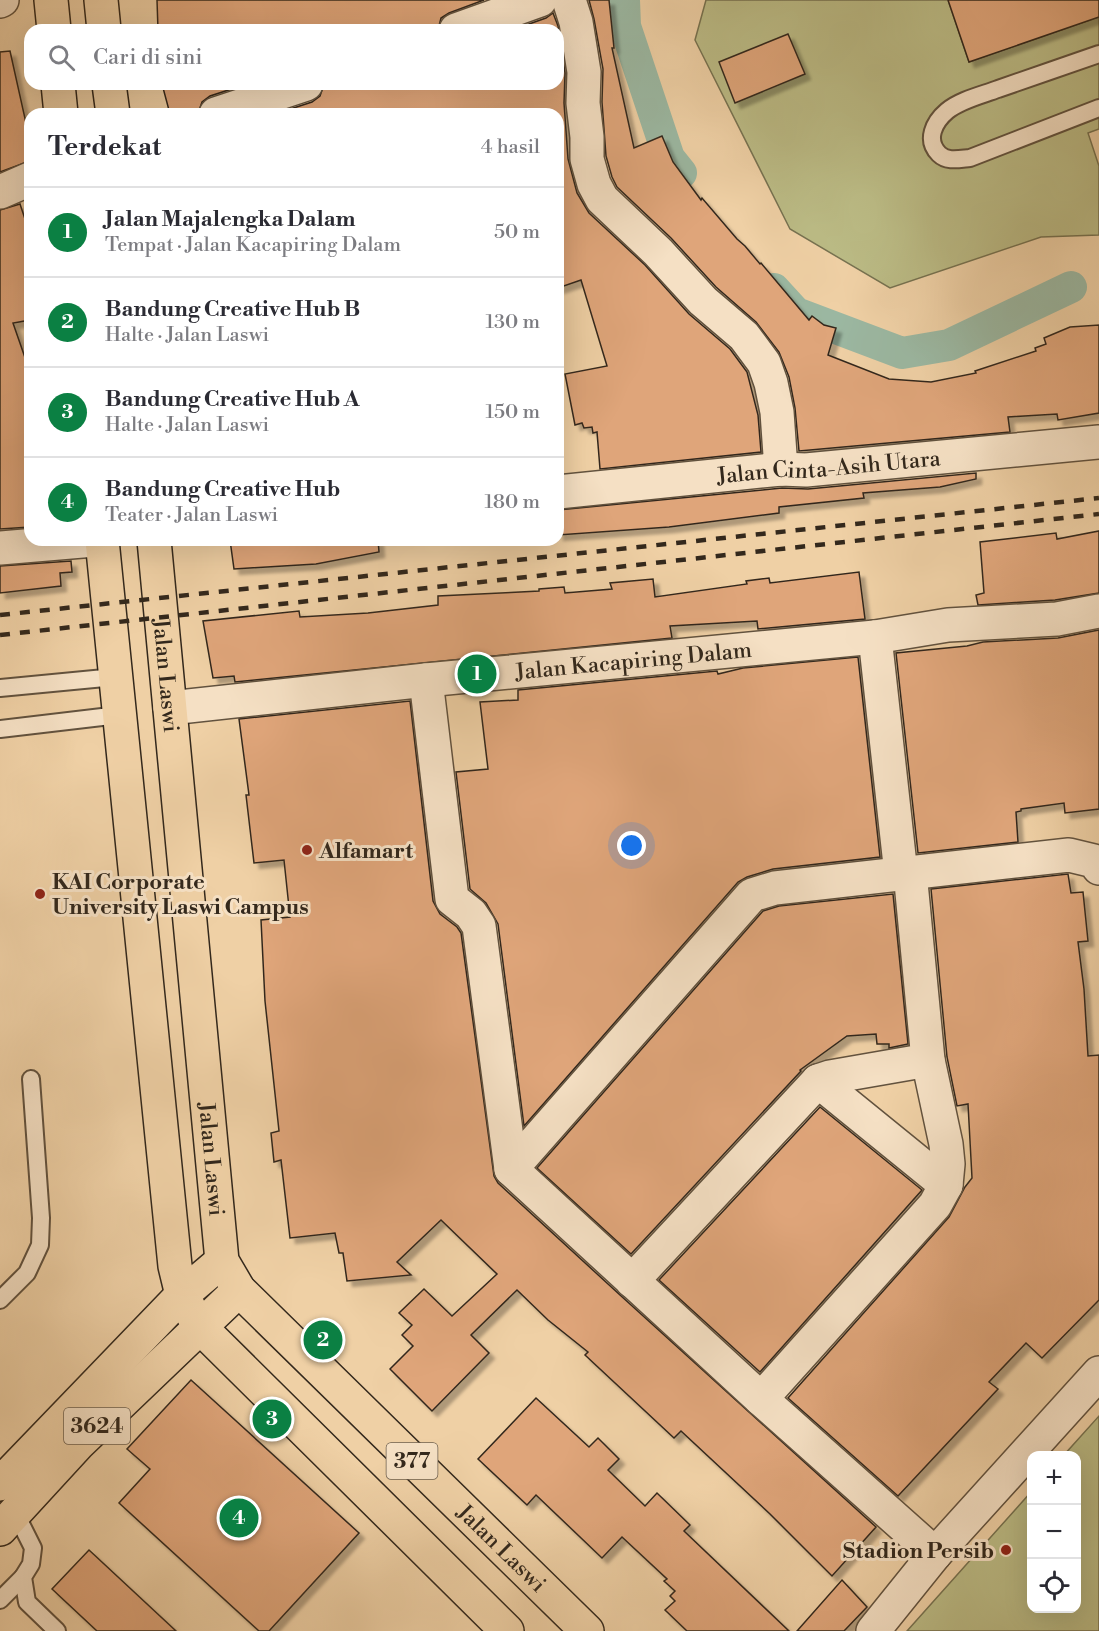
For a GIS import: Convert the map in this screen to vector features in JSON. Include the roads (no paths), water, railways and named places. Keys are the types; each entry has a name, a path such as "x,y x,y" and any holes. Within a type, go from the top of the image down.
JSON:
{"main road":[{"path":"51,0 53,24"},
{"path":"101,0 103,24"},
{"path":"59,90 60,108"},
{"path":"111,90 112,108"},
{"name":"377","path":"103,546 175,1266 182,1295 199,1326 507,1631"},
{"name":"Jalan Laswi","path":"155,546 222,1261 238,1290 586,1631"},
{"name":"3624","path":"0,1484 182,1295 222,1261"},
{"name":"3624","path":"8,1521 78,1444 238,1290"}],"street":[{"path":"473,24 540,0"},
{"path":"569,0 576,22 584,72 583,103 587,159 594,184 602,199 658,252 690,289 744,336 764,363 777,412 781,469"},
{"path":"234,108 288,90"},
{"path":"0,192 24,182"},
{"name":"Jalan Cinta-Asih Utara","path":"564,491 781,469 806,470 1099,442"},
{"path":"0,548 24,546"},
{"name":"Jalan Kacapiring Dalam","path":"170,708 426,680 875,637 948,625 1057,619 1099,611"},
{"path":"761,1399 936,1205 946,1185 948,1164 946,1144 928,1060 875,637"},
{"path":"426,680 452,899 471,914 478,926 511,1169 761,1399 934,1554"},
{"path":"511,1169 752,895 775,888 1069,855 1094,861 1099,867"},
{"path":"632,1281 818,1081 928,1060"},
{"path":"818,1081 946,1185"},
{"path":"873,1631 934,1554 1099,1373"}],"lane":[{"path":"1099,54 971,99 949,109 934,122 933,148 943,158 954,160 970,158 1099,108"},
{"path":"0,688 115,677"},
{"path":"0,729 119,715"},
{"path":"0,1300 27,1273 40,1245 41,1218 31,1078"},
{"path":"0,1600 23,1577 31,1564 33,1548 8,1521"},
{"path":"23,1577 27,1602 57,1631"}],"waterway":[{"path":"624,0 625,26 669,158 681,173"},
{"path":"774,289 796,313 902,353 949,345 1071,287"}],"railway":[{"path":"0,615 1099,498"},
{"path":"0,635 1099,514"}],"place":[{"name":"Jalan Majalengka Dalam","path":"477,674"},
{"name":"Alfamart","path":"307,850"},
{"name":"KAI Corporate University Laswi Campus","path":"40,894"},
{"name":"Bandung Creative Hub B","path":"323,1340"},
{"name":"Bandung Creative Hub A","path":"272,1419"},
{"name":"Bandung Creative Hub","path":"239,1518"},
{"name":"Stadion Persib","path":"1006,1550"}]}
